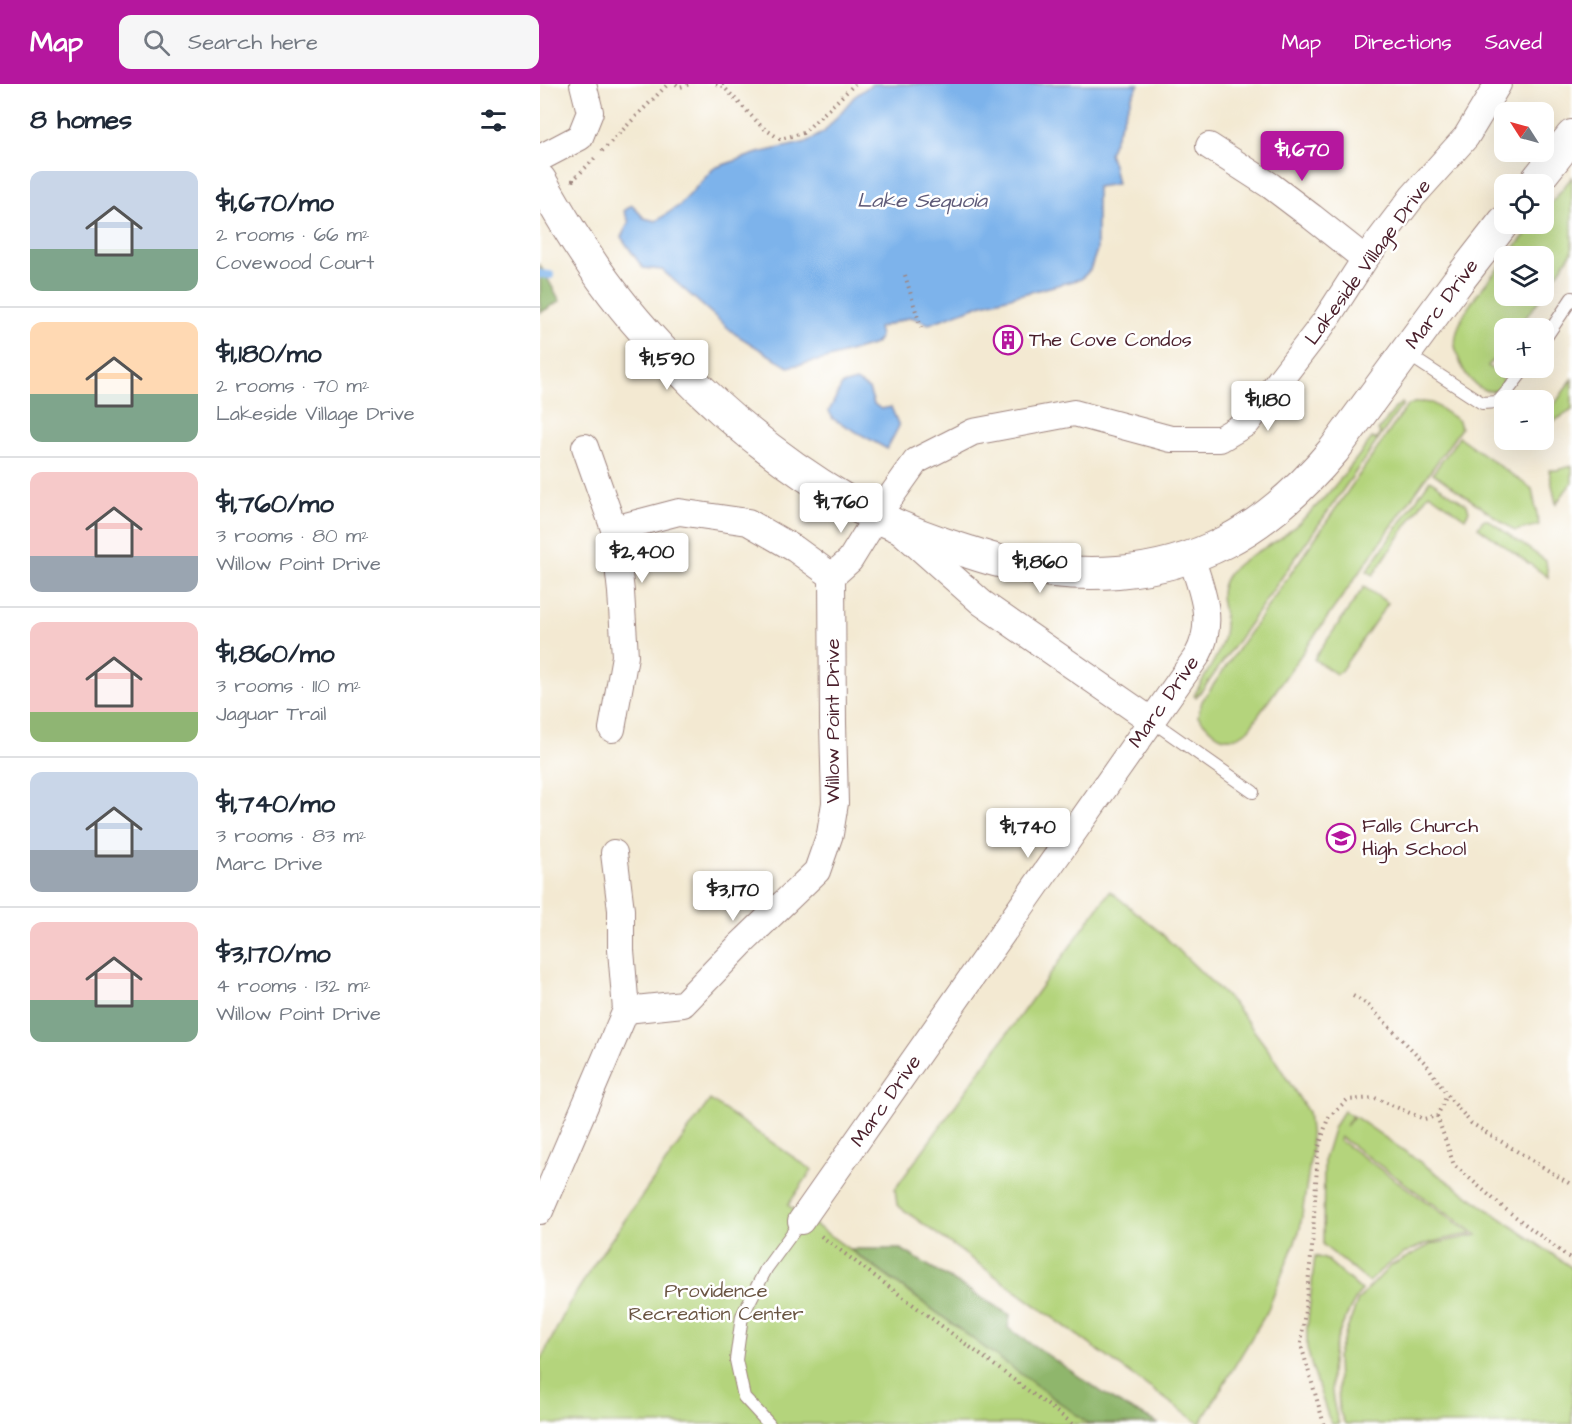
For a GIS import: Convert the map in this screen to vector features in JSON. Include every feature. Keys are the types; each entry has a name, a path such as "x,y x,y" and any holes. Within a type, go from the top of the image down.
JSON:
{"street":[{"path":"551,152 580,137 590,112 583,84"},
{"name":"Lakeside Village Drive","path":"886,521 916,461 973,432 1074,413 1171,439 1220,439 1247,423 1323,324 1365,259 1413,196 1466,137 1498,84"},
{"path":"1542,174 1572,136"},
{"path":"1209,146 1271,186 1365,259"},
{"path":"540,180 584,253 625,308 671,361 726,413 786,461 845,500 886,521 944,545 1007,563 1058,572 1085,574 1126,572 1191,557"},
{"name":"Marc Drive","path":"801,1221 1203,646 1207,627 1206,606 1191,557 1225,543 1256,524 1281,505 1314,473 1328,458 1495,234"},
{"path":"585,447 614,529 621,592 625,656 612,729"},
{"path":"614,529 679,512 748,522 795,549 832,576 886,521"},
{"path":"886,521 982,603 1152,721"},
{"name":"Willow Point Drive","path":"626,1010 683,1004 740,945 817,872 830,834 835,803 832,576"},
{"path":"540,1211 626,1010 621,950 621,910 614,853"}],"lane":[{"path":"1554,325 1572,298"},
{"path":"1406,353 1482,404 1498,402 1518,378"},
{"path":"1152,721 1253,792"},
{"path":"769,1424 744,1397 736,1360 742,1316 766,1269 801,1221"}],"path":[{"path":"551,152 573,180 668,84"},
{"path":"676,84 680,87 690,84"},
{"path":"716,84 723,86 762,127 780,139 803,133 855,84"},
{"path":"905,274 921,328"},
{"path":"1353,996 1367,1004 1426,1065 1471,1123 1572,1185"},
{"path":"1448,1095 1437,1116 1454,1165 1504,1208 1572,1260"},
{"path":"1324,1424 1301,1345 1312,1248 1318,1150 1328,1118 1347,1100 1375,1098 1424,1119 1437,1116"},
{"path":"801,1221 1073,1424"}],"green space":[{"path":"1572,177 1572,252 1554,278 1554,246 1516,246 1526,234 1554,234 1554,200"},
{"path":"540,265 560,301 540,313"},
{"path":"1494,273 1494,306 1534,306 1526,318 1494,318 1494,359 1488,366 1494,371 1494,378 1501,378 1504,383 1493,391 1478,386 1466,374 1455,344 1466,310"},
{"path":"1572,379 1572,410 1554,421 1554,405"},
{"path":"1422,402 1432,403 1459,421 1461,428 1248,730 1233,738 1220,737 1198,716 1202,701 1407,406"},
{"path":"1402,403 1210,680 1196,697 1194,696 1213,662 1224,635 1225,618 1221,595 1227,576 1240,563 1279,539 1310,513 1372,438 1376,440 1380,433 1378,431 1396,407"},
{"path":"1459,437 1532,489 1539,525 1515,531 1433,473"},
{"path":"1572,466 1572,482 1556,504 1549,470"},
{"path":"1430,480 1467,505 1469,511 1465,518 1429,493 1373,575 1367,571"},
{"path":"1483,520 1488,520 1546,561 1548,577 1478,527"},
{"path":"1364,587 1388,603 1340,672 1336,674 1314,659"},
{"path":"1110,891 1160,932 1235,1005 1272,1055 1308,1112 1312,1148 1300,1229 1267,1312 1200,1424 897,1205 895,1189"},
{"name":"Providence Recreation Center","path":"710,1100 812,1170 788,1205 1091,1424 540,1424 540,1362 569,1304 598,1258"},
{"path":"1344,1111 1352,1116 1346,1126 1354,1116 1572,1268 1572,1424 1345,1424 1339,1410 1337,1357 1358,1300 1390,1266 1432,1244 1477,1235 1340,1137 1339,1140 1472,1234 1428,1243 1416,1248 1392,1261 1369,1282 1323,1245 1324,1159 1334,1126"},
{"path":"850,1249 901,1249 1010,1315 1008,1328 1115,1401 1159,1424 1089,1424"},
{"path":"1315,1256 1327,1260 1361,1290 1343,1323 1333,1354 1331,1387 1339,1424 1332,1424 1328,1416 1307,1348"}],"water":[{"name":"Lake Sequoia","path":"872,84 1139,84 1109,153 1117,184 1097,187 1097,250 1090,270 1081,279 983,304 929,324 911,317 878,328 880,336 875,344 826,359 788,367 735,334 662,270 643,268 621,237 629,222 624,211 632,205 644,218 656,221 680,205 714,168 758,153 807,142 824,132 854,97"},
{"path":"856,381 869,389 874,404 881,409 891,407 899,426 887,449 833,419 829,411 842,385"}],"waterway":[{"path":"540,274 550,275"}],"place":[{"name":"The Cove Condos","path":"1008,340"},
{"name":"Falls Church High School","path":"1341,838"}]}
